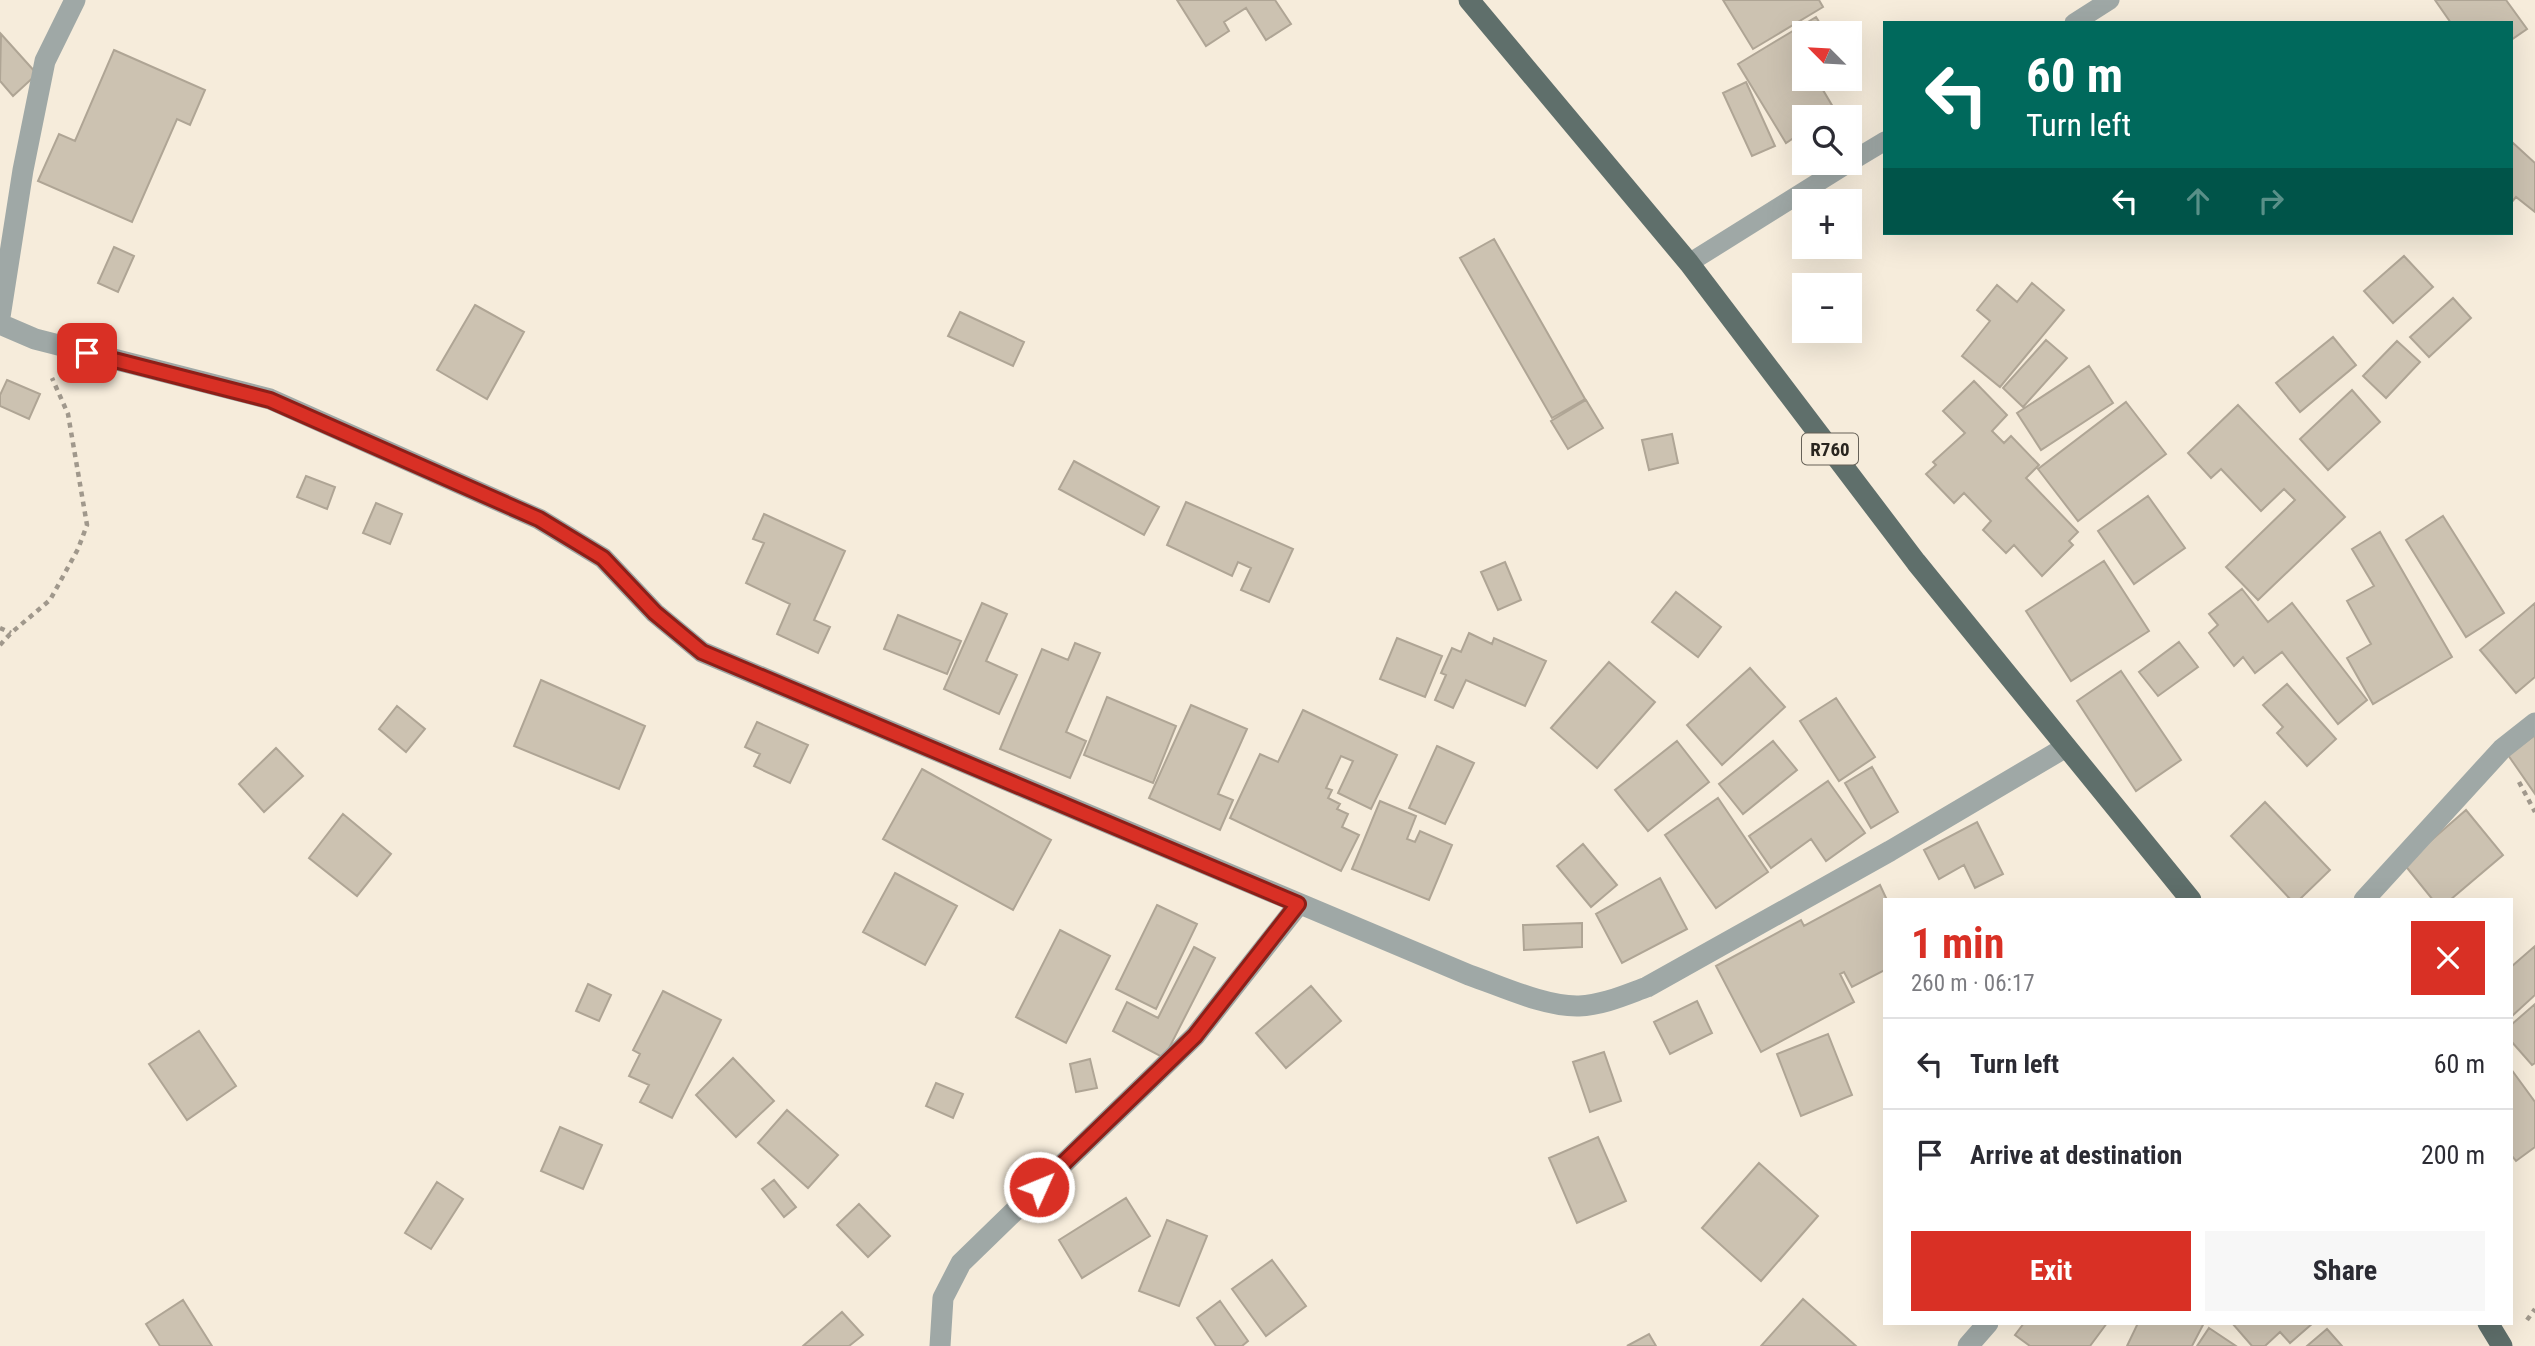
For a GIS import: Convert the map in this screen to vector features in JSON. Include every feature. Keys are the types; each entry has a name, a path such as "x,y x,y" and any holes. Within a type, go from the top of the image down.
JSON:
{"main road":[{"name":"R760","path":"1469,0 1689,263 1916,562 2188,898"},
{"path":"2489,1325 2502,1346"}],"street":[{"path":"0,317 23,170 45,61 75,0"},
{"path":"0,324 35,339 270,400 539,519 603,558 655,613 702,652 1298,904 1469,975 1540,1000 1577,1006 1608,1002 1647,987 1913,838 2066,747"},
{"path":"2366,898 2502,749 2535,723"},
{"path":"940,1346 943,1298 961,1263 1195,1036 1298,904"},
{"path":"1968,1346 1986,1325"}],"lane":[{"path":"2077,21 2110,0"},
{"path":"1862,155 1883,142"},
{"path":"1689,263 1830,175"}],"path":[{"path":"0,645 50,600 78,549 87,524 68,414 35,339"},
{"path":"0,628 11,633"}],"building":[{"path":"1177,0 1275,0 1291,24 1266,40 1246,8 1224,22 1229,31 1206,46"},
{"path":"1723,0 1819,0 1823,7 1800,21 1792,21 1792,26 1753,49"},
{"path":"2435,0 2506,0 2527,29 2513,39 2513,21 2450,21"},
{"path":"1792,31 1792,91 1824,91 1832,105 1792,105 1792,139 1786,143 1738,64"},
{"path":"1,34 37,74 13,96 0,81"},
{"path":"114,50 205,90 190,125 177,119 132,222 38,181 59,134 75,141"},
{"path":"1746,82 1775,146 1752,156 1723,93"},
{"path":"2513,143 2535,163 2535,212 2516,197 2513,201"},
{"path":"1494,239 1585,399 1552,418 1460,258"},
{"path":"114,247 134,256 118,292 98,283"},
{"path":"2404,256 2433,287 2393,323 2364,291"},
{"path":"2032,283 2064,310 2000,387 1962,356 1990,321 1977,310 1997,285 2017,302"},
{"path":"2453,298 2471,318 2429,357 2410,337"},
{"path":"475,305 524,332 487,399 437,370"},
{"path":"960,312 1024,342 1013,366 948,336"},
{"path":"2333,337 2356,365 2300,412 2276,383"},
{"path":"2046,340 2067,358 2023,407 2003,388"},
{"path":"2397,341 2420,362 2386,398 2363,376"},
{"path":"2089,366 2113,403 2041,450 2017,413"},
{"path":"7,380 40,394 29,419 0,406 0,395"},
{"path":"1974,381 2007,415 1992,431 2004,443 2011,436 2039,465 2026,478 2078,532 2069,541 2073,545 2042,576 2014,545 2006,553 1983,530 1991,521 1964,493 1954,503 1926,474 1936,465 1933,462 1965,433 1943,411"},
{"path":"2352,390 2380,422 2328,470 2300,439"},
{"path":"1586,400 1603,428 1568,449 1551,421"},
{"path":"2126,402 2166,454 2078,521 2038,469"},
{"path":"2238,405 2345,517 2258,600 2226,567 2295,500 2284,489 2261,511 2221,469 2211,478 2188,453"},
{"path":"1672,434 1678,463 1649,470 1642,440"},
{"path":"1074,461 1159,507 1144,535 1059,489"},
{"path":"306,476 335,487 327,509 297,497"},
{"path":"2148,496 2185,548 2134,584 2098,531"},
{"path":"1186,502 1293,549 1269,602 1241,590 1251,568 1238,562 1232,576 1167,545"},
{"path":"376,503 402,514 390,544 363,533"},
{"path":"764,514 845,551 814,620 830,627 818,653 777,634 790,604 746,583 764,543 753,539"},
{"path":"2443,516 2504,613 2466,637 2406,540"},
{"path":"2380,532 2452,657 2373,704 2347,658 2371,644 2347,601 2374,586 2352,549"},
{"path":"2104,561 2149,631 2071,681 2026,611"},
{"path":"1505,562 1521,600 1498,610 1481,572"},
{"path":"2242,589 2268,622 2292,603 2367,700 2338,724 2282,652 2255,673 2243,657 2234,666 2209,633 2218,625 2209,614"},
{"path":"1676,592 1721,627 1698,657 1652,622"},
{"path":"982,603 1007,614 986,661 1017,675 999,714 944,689"},
{"path":"2535,603 2535,677 2516,693 2480,650"},
{"path":"898,615 961,641 947,674 884,649"},
{"path":"1469,633 1492,644 1494,638 1546,661 1525,706 1466,680 1453,708 1435,700 1446,675 1441,673 1452,648 1461,652"},
{"path":"1397,638 1442,656 1425,697 1380,679"},
{"path":"2179,642 2198,667 2158,696 2139,672"},
{"path":"1075,643 1100,653 1066,732 1086,741 1070,778 1000,749 1042,649 1068,660"},
{"path":"1609,662 1655,702 1597,768 1551,728"},
{"path":"1750,668 1785,707 1722,765 1687,725"},
{"path":"2121,671 2181,760 2136,791 2077,701"},
{"path":"541,680 645,726 619,789 514,746"},
{"path":"2287,684 2336,739 2307,766 2277,733 2283,727 2263,705"},
{"path":"1107,697 1176,726 1153,783 1084,755"},
{"path":"1836,698 1875,757 1839,781 1800,721"},
{"path":"1191,705 1247,729 1218,794 1233,800 1220,830 1149,798"},
{"path":"397,706 425,729 406,752 379,729"},
{"path":"1303,710 1397,755 1371,809 1338,793 1353,761 1341,756 1326,788 1332,790 1328,798 1340,804 1337,809 1348,814 1342,827 1359,835 1341,871 1230,818 1260,754 1278,762"},
{"path":"757,722 808,745 790,783 754,766 760,754 745,747"},
{"path":"2535,735 2535,794 2508,755"},
{"path":"1677,741 1709,782 1648,831 1615,790"},
{"path":"1773,741 1797,770 1743,814 1719,784"},
{"path":"1437,746 1474,763 1445,824 1409,808"},
{"path":"276,748 303,776 264,812 239,784"},
{"path":"1872,767 1898,812 1871,828 1845,783"},
{"path":"922,769 1051,840 1013,910 883,839"},
{"path":"1828,781 1865,833 1826,861 1811,839 1771,868 1749,836"},
{"path":"1718,798 1768,872 1716,908 1665,835"},
{"path":"1380,801 1416,816 1407,839 1415,842 1420,831 1452,845 1429,900 1352,869"},
{"path":"2265,802 2330,870 2301,898 2289,898 2231,836"},
{"path":"2466,810 2503,855 2452,898 2431,898 2404,864"},
{"path":"343,814 391,854 357,896 309,858"},
{"path":"1977,822 2003,874 1975,888 1964,865 1939,879 1924,850"},
{"path":"1583,844 1617,885 1591,907 1557,866"},
{"path":"895,873 957,906 925,965 863,932"},
{"path":"1660,878 1687,929 1622,963 1596,914"},
{"path":"1880,885 1886,898 1883,898 1883,971 1852,987 1844,972 1840,974 1854,1002 1761,1052 1716,966 1801,920 1804,926"},
{"path":"1157,905 1197,924 1156,1009 1116,989"},
{"path":"1582,923 1582,947 1524,950 1523,925"},
{"path":"1060,930 1110,956 1066,1043 1016,1017"},
{"path":"2535,946 2535,995 2513,1015 2513,965"},
{"path":"1194,947 1215,958 1164,1058 1113,1031 1127,1002 1158,1018"},
{"path":"588,984 611,995 599,1021 576,1011"},
{"path":"1311,986 1341,1021 1286,1068 1256,1033"},
{"path":"663,991 721,1020 672,1118 640,1102 649,1085 629,1076 640,1054 633,1050"},
{"path":"1697,1001 1712,1033 1670,1054 1654,1022"},
{"path":"2535,1004 2535,1063 2532,1065 2513,1043 2513,1023"},
{"path":"199,1031 236,1086 187,1120 149,1064"},
{"path":"1828,1034 1852,1095 1801,1116 1777,1054"},
{"path":"1604,1052 1621,1101 1590,1112 1573,1062"},
{"path":"733,1058 774,1101 736,1137 696,1095"},
{"path":"1090,1059 1097,1088 1076,1092 1070,1064"},
{"path":"2513,1072 2535,1102 2535,1147 2516,1161 2513,1157"},
{"path":"936,1083 963,1094 953,1118 926,1106"},
{"path":"787,1110 838,1155 808,1188 758,1143"},
{"path":"560,1127 602,1145 583,1189 541,1171"},
{"path":"1598,1137 1626,1201 1577,1223 1549,1158"},
{"path":"1759,1163 1818,1216 1761,1281 1702,1228"},
{"path":"774,1180 796,1207 784,1217 762,1189"},
{"path":"437,1182 463,1199 431,1249 405,1233"},
{"path":"1126,1198 1150,1236 1082,1278 1059,1240"},
{"path":"859,1204 890,1236 868,1257 837,1225"},
{"path":"1167,1220 1207,1236 1179,1306 1139,1291"},
{"path":"1272,1260 1306,1306 1266,1336 1232,1289"},
{"path":"1803,1299 1856,1346 1761,1346"},
{"path":"183,1300 212,1346 160,1346 146,1324"},
{"path":"1220,1301 1248,1341 1242,1346 1216,1346 1197,1318"},
{"path":"842,1312 863,1335 849,1346 803,1346"},
{"path":"2022,1325 2106,1325 2090,1346 2030,1346 2015,1335"},
{"path":"2137,1325 2203,1325 2192,1346 2127,1346"},
{"path":"2234,1325 2311,1325 2290,1343 2280,1332 2265,1346 2252,1346"},
{"path":"2209,1328 2236,1346 2197,1346"},
{"path":"2327,1329 2342,1346 2307,1346"},
{"path":"1649,1334 1656,1346 1627,1346"}],"route":[{"path":"87,353 270,400 539,519 603,558 655,613 702,652 1298,904 1195,1036 1039,1187"}]}
